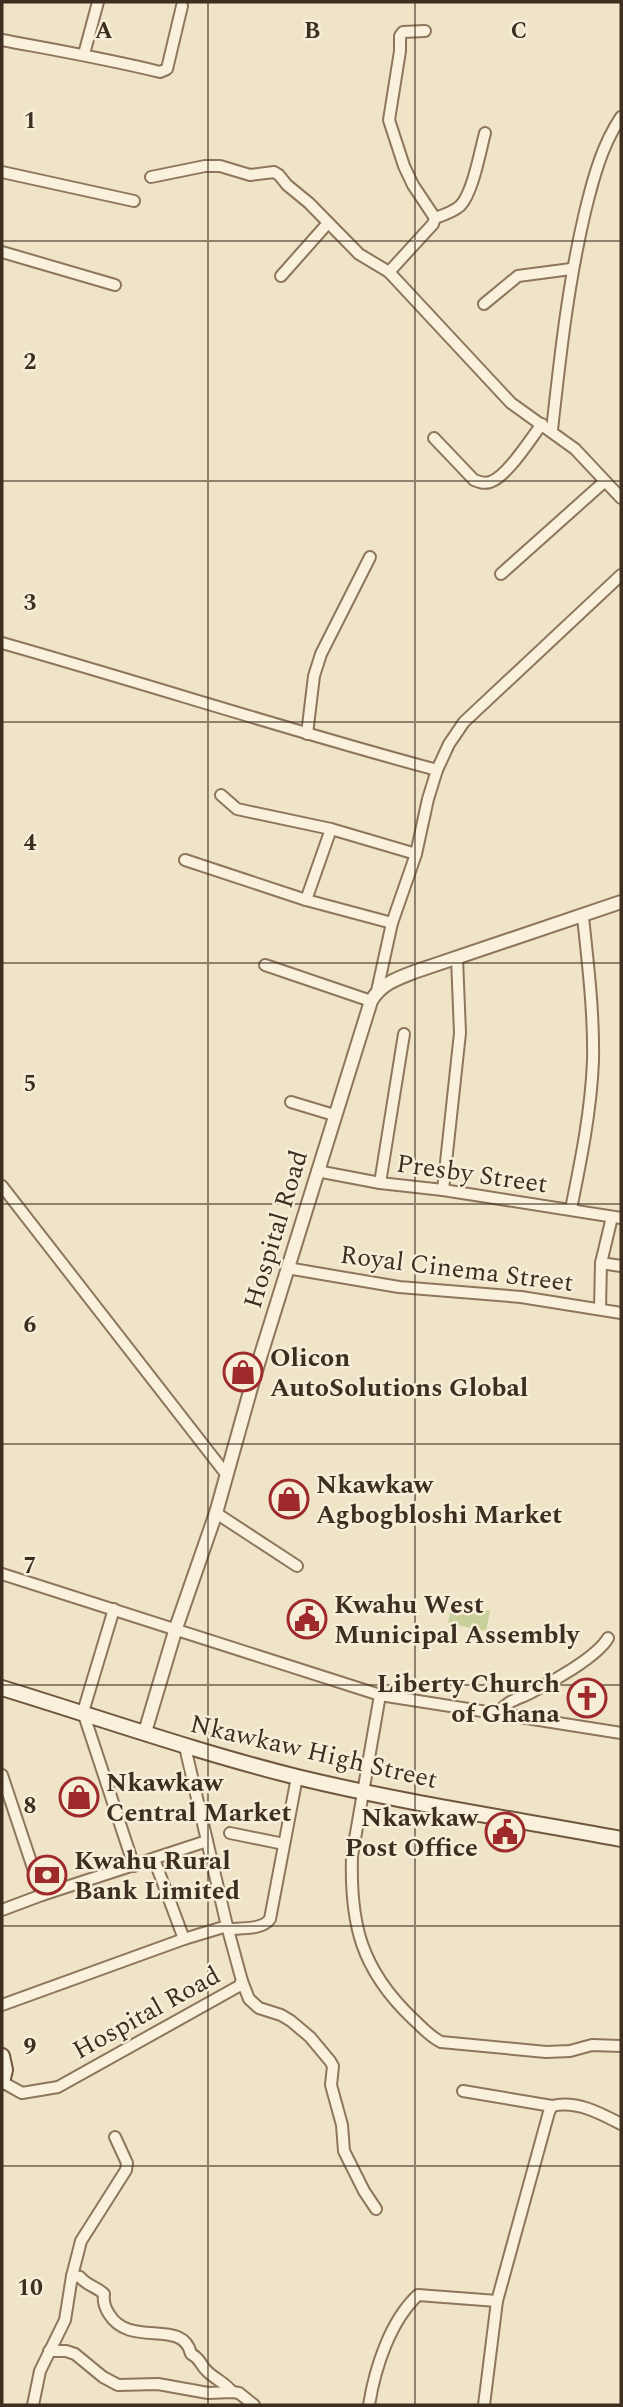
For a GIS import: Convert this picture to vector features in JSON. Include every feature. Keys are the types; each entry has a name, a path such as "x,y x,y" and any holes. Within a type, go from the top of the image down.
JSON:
{"main road":[{"name":"Nkawkaw High Street","path":"2,1688 185,1747 297,1777 621,1839"},
{"path":"2,2056 5,2070 2,2082"}],"street":[{"path":"84,54 98,2"},
{"path":"2,40 53,51 84,54 160,72 167,69 182,6"},
{"path":"425,31 408,30 400,36 389,120 404,166 435,218"},
{"path":"434,438 474,480 490,483 501,476 547,427 571,268 593,180 612,130 621,117"},
{"path":"435,218 448,214 463,204 485,133"},
{"path":"151,177 205,166 220,166 250,175 274,172 359,254 389,272 511,403 575,449 621,498"},
{"path":"2,172 134,201"},
{"path":"389,272 433,224 435,218"},
{"path":"281,276 328,223"},
{"path":"2,252 115,285"},
{"path":"484,304 517,276 571,268"},
{"path":"501,575 604,482"},
{"path":"307,734 314,676 321,654 370,556"},
{"path":"374,996 392,923 416,854 428,799 449,744 464,722 621,575"},
{"path":"2,643 437,770"},
{"path":"221,795 237,809 331,829 416,854"},
{"path":"306,900 331,829"},
{"path":"185,860 306,900 392,923"},
{"path":"374,996 390,981 621,902"},
{"path":"571,1209 586,1139 593,1061 583,916"},
{"path":"443,1190 460,1033 457,958"},
{"path":"265,965 374,996"},
{"name":"Hospital Road","path":"145,1732 176,1628 216,1513 254,1377 334,1115 374,996"},
{"path":"380,1182 404,1034"},
{"path":"291,1102 334,1115"},
{"name":"Presby Street","path":"317,1171 616,1217"},
{"path":"2,1186 226,1474"},
{"path":"600,1309 601,1263 616,1217"},
{"path":"601,1263 621,1266"},
{"name":"Royal Cinema Street","path":"287,1268 399,1287 521,1297 621,1313"},
{"path":"216,1513 297,1566"},
{"path":"2,1574 380,1695 621,1732"},
{"path":"114,1609 83,1712 134,1866"},
{"path":"499,1712 511,1700 528,1694 596,1654 608,1638"},
{"path":"380,1695 352,1856 351,1894 356,1931 374,1975 400,2006 432,2038 441,2042 545,2052 570,2051 592,2045 621,2046"},
{"name":"Hospital Road","path":"2,2082 22,2093 58,2087 239,1986 242,1981 185,1747"},
{"path":"2,1775 42,1895"},
{"path":"2,2006 184,1939 228,1927 268,1923 297,1777"},
{"path":"230,1833 284,1844"},
{"path":"2,1910 206,1841"},
{"path":"154,1859 184,1939"},
{"path":"242,1981 253,2004 291,2021 310,2037 333,2066 331,2085 342,2125 344,2151 376,2209"},
{"path":"463,2091 552,2106 592,2109 621,2124"},
{"path":"484,2405 497,2301 552,2106"},
{"path":"33,2405 40,2371 65,2320 81,2241 126,2169 127,2163 115,2137"},
{"path":"72,2276 80,2277 86,2284 98,2288 104,2294 106,2311 119,2326 128,2331 162,2333 182,2339 205,2369 232,2392"},
{"path":"369,2405 373,2383 388,2341 406,2306 418,2295 497,2301"},
{"path":"49,2351 75,2354 103,2377 118,2385 158,2384 208,2393 239,2393 254,2405"}],"green space":[{"path":"452,1603 490,1611 486,1631 448,1623"}],"place":[{"name":"Olicon AutoSolutions Global","path":"243,1372"},
{"name":"Nkawkaw Agbogbloshi Market","path":"289,1499"},
{"name":"Kwahu West Municipal Assembly","path":"307,1619"},
{"name":"Liberty Church of Ghana","path":"587,1698"},
{"name":"Nkawkaw Central Market","path":"79,1797"},
{"name":"Nkawkaw Post Office","path":"505,1832"},
{"name":"Kwahu Rural Bank Limited","path":"47,1875"}]}
